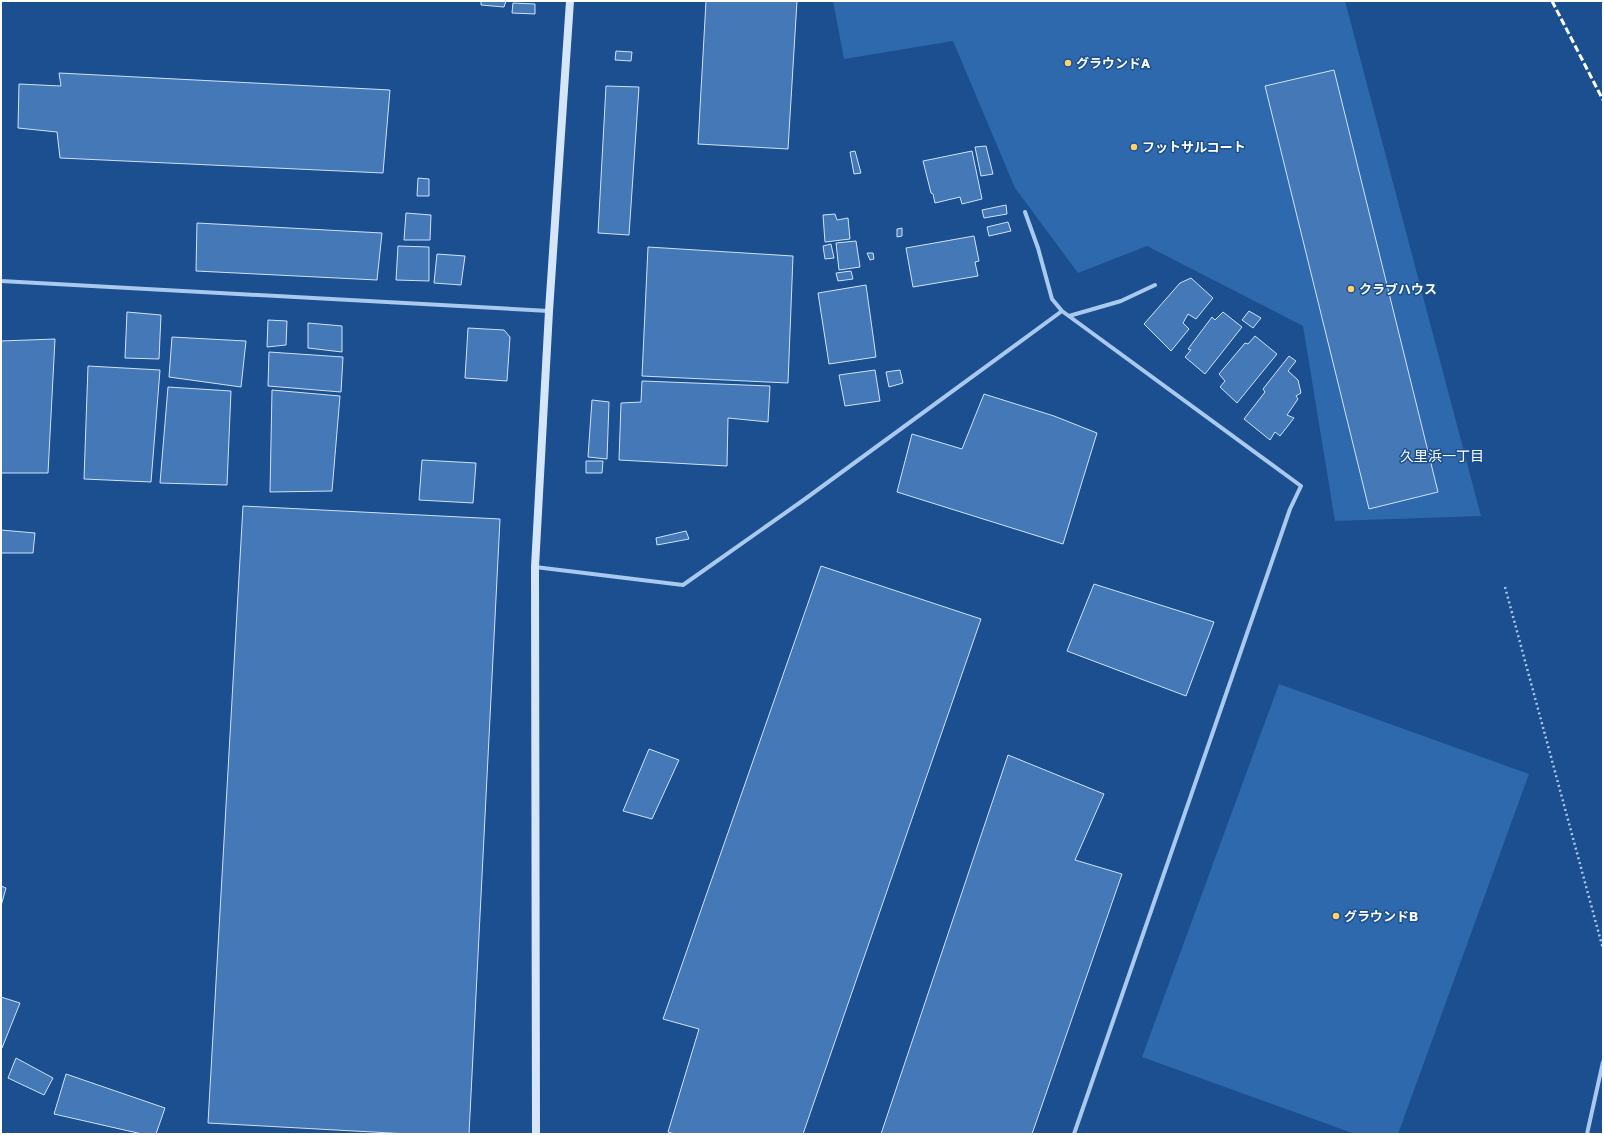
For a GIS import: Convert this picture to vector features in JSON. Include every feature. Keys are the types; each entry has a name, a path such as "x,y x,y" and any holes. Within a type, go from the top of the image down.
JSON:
{"street":[{"path":"536,1134 536,567 549,311 570,1"},
{"path":"1025,212 1038,248 1052,299 1062,311 1301,486 1290,509 1074,1134"},
{"path":"1,281 549,311"},
{"path":"1069,316 1121,301 1155,284"},
{"path":"536,567 683,585 805,500 1062,311"},
{"path":"1588,1134 1603,1062"}],"path":[{"path":"1505,587 1603,949"}],"shaded area":[{"path":"833,1 1345,1 1481,516 1335,521 1303,326 1147,246 1078,273 1015,188 953,41 844,59"},
{"name":"グラウンドB","path":"1279,684 1529,774 1398,1134 1355,1134 1142,1057"}],"building":[{"path":"481,1 506,1 504,7 481,5"},
{"path":"706,1 797,1 788,149 698,144"},
{"path":"513,3 535,4 535,14 512,13"},
{"path":"616,51 632,52 631,61 615,60"},
{"name":"クラブハウス","path":"1334,70 1438,492 1369,509 1265,86"},
{"path":"59,73 390,90 383,173 60,158 57,132 18,128 19,84 61,86"},
{"path":"606,86 639,87 629,235 598,233"},
{"path":"986,146 993,174 981,176 975,147"},
{"path":"855,151 861,173 854,174 850,152"},
{"path":"972,151 982,199 962,204 960,197 935,203 923,161"},
{"path":"418,178 429,179 429,196 417,196"},
{"path":"1006,205 1007,214 984,218 982,210"},
{"path":"406,213 431,215 430,240 404,240"},
{"path":"835,214 837,220 848,218 850,239 825,242 823,215"},
{"path":"1008,222 1011,231 989,236 987,227"},
{"path":"197,223 382,233 377,280 196,271"},
{"path":"902,228 902,236 897,237 897,229"},
{"path":"974,236 979,261 975,262 978,276 913,287 906,248"},
{"path":"856,241 860,267 839,270 836,243"},
{"path":"831,244 834,258 825,259 823,246"},
{"path":"398,246 429,247 429,281 396,280"},
{"path":"648,247 793,256 788,383 642,376"},
{"path":"867,253 873,253 874,259 870,260"},
{"path":"437,254 465,256 461,285 434,283"},
{"path":"851,271 853,279 838,281 836,273"},
{"path":"1191,278 1213,298 1196,319 1188,314 1183,323 1189,329 1171,351 1144,324 1180,283"},
{"path":"866,285 876,357 829,364 818,293"},
{"path":"1249,311 1261,318 1253,328 1242,320"},
{"path":"127,312 161,315 159,359 125,358"},
{"path":"1223,312 1242,327 1205,374 1185,357 1191,350 1188,349 1212,317 1215,320"},
{"path":"268,320 287,321 286,345 267,347"},
{"path":"308,323 342,326 342,352 308,348"},
{"path":"468,328 504,330 510,337 507,381 465,378"},
{"path":"1255,336 1277,354 1237,403 1220,387 1225,381 1219,374 1245,343 1248,344"},
{"path":"172,337 246,341 241,387 169,377"},
{"path":"55,339 48,473 1,473 1,341"},
{"path":"269,352 343,357 341,392 268,386"},
{"path":"1289,356 1296,361 1288,371 1298,380 1301,393 1296,396 1298,399 1287,415 1294,418 1280,436 1275,432 1270,440 1244,419 1265,392 1263,389"},
{"path":"88,366 160,370 151,482 84,479"},
{"path":"875,370 880,401 845,406 839,375"},
{"path":"900,370 903,383 889,387 886,372"},
{"path":"642,381 770,386 768,422 728,418 727,466 619,460 621,403 641,402"},
{"path":"168,387 231,391 227,485 160,483"},
{"path":"272,390 340,396 332,491 270,492"},
{"path":"984,394 1054,416 1097,433 1063,544 897,492 912,434 962,449"},
{"path":"592,400 609,402 607,459 588,457"},
{"path":"422,460 476,463 473,503 419,500"},
{"path":"586,461 603,461 602,473 586,473"},
{"path":"243,506 500,519 469,1134 409,1134 208,1123"},
{"path":"1,530 35,533 33,553 1,553"},
{"path":"686,531 689,539 657,545 656,538"},
{"path":"821,566 981,619 803,1134 675,1134 668,1132 699,1029 663,1019"},
{"path":"1094,584 1214,622 1186,696 1067,651"},
{"path":"649,749 679,760 652,819 623,811"},
{"path":"1008,755 1104,794 1075,860 1122,874 1032,1134 881,1134"},
{"path":"1,886 6,888 1,906"},
{"path":"1,997 20,1003 2,1048 1,1047"},
{"path":"16,1058 53,1078 44,1095 8,1078"},
{"path":"66,1074 165,1108 156,1134 142,1134 54,1114"}],"railway":[{"path":"1552,1 1603,100"}],"place":[{"name":"グラウンドA","path":"1068,63"},
{"name":"フットサルコート","path":"1134,147"},
{"name":"クラブハウス","path":"1351,289"},
{"name":"グラウンドB","path":"1336,916"}],"district":[{"name":"久里浜一丁目","path":"1442,456"}]}
